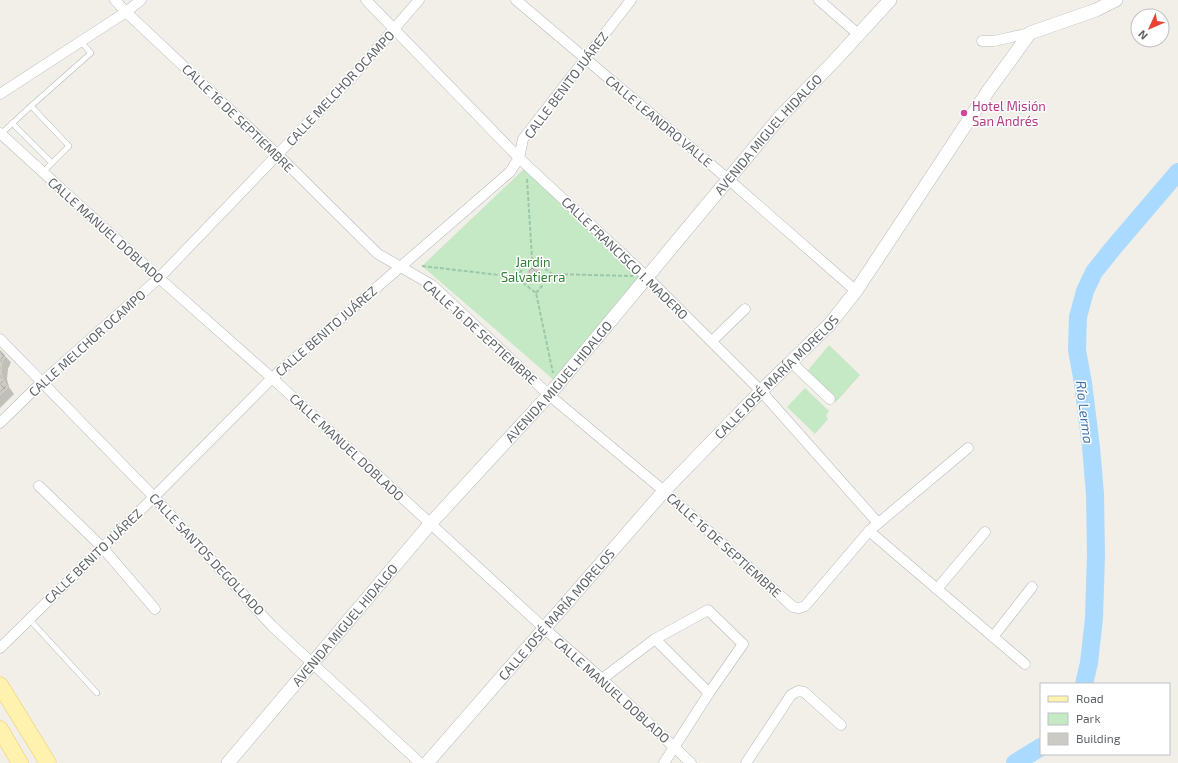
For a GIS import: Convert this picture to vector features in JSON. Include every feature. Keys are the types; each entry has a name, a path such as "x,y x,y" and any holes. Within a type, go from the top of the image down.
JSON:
{"main road":[{"path":"0,685 48,763"},
{"path":"0,729 20,763"}],"street":[{"name":"CALLE 16 DE SEPTIEMBRE","path":"115,0 278,155 378,254 432,285 549,395 664,491 793,607 799,608 805,606 868,531"},
{"path":"0,94 81,42 142,0"},
{"name":"CALLE FRANCISCO I. MADERO","path":"366,0 519,158 641,277 712,341 761,391 878,523"},
{"name":"CALLE MELCHOR OCAMPO","path":"0,423 42,382 159,278 354,76 419,0"},
{"name":"CALLE LEANDRO VALLE","path":"516,0 728,179 856,292"},
{"name":"CALLE BENITO JUÁREZ","path":"0,648 154,497 272,378 510,172 519,158 523,139 631,0"},
{"path":"819,0 858,34"},
{"name":"AVENIDA MIGUEL HIDALGO","path":"228,763 430,524 549,395 641,277 728,179 780,117 890,0"},
{"path":"982,41 994,41 1030,33 1096,10 1116,0"},
{"name":"CALLE JOSÉ MARÍA MORELOS","path":"427,763 664,491 761,391 829,325 856,292 988,91 1030,33"},
{"name":"CALLE MANUEL DOBLADO","path":"1,134 159,278 272,378 545,629 602,679 690,763"},
{"path":"712,341 745,309"},
{"name":"CALLE SANTOS DEGOLLADO","path":"0,339 154,497 272,626 420,763"},
{"path":"791,362 830,399"},
{"path":"968,448 868,531 1025,664"},
{"path":"38,486 102,547 155,609"},
{"path":"937,589 985,532"},
{"path":"993,637 1032,586"},
{"path":"602,679 655,639 708,610 743,644 708,693 664,763"},
{"path":"655,639 708,693"},
{"path":"746,763 791,695 798,691 804,692 841,725"}],"lane":[{"path":"1,134 30,106 91,53 81,42"},
{"path":"30,106 70,146 43,172"},
{"path":"12,124 52,163"},
{"path":"29,619 98,693"}],"path":[{"path":"516,277 532,258 526,175"},
{"path":"532,258 552,274 641,277"},
{"path":"422,266 516,277 536,293 553,373"},
{"path":"536,293 552,274"}],"green space":[{"name":"Jardin Salvatierra","path":"526,167 642,277 555,381 422,266"},
{"path":"829,345 860,375 836,402 804,375"},
{"path":"805,388 829,411 826,416 828,419 815,434 787,407"}],"building":[{"path":"532,267 536,267 540,273 536,279 532,279 528,275 528,271"},
{"path":"0,350 5,355 1,372 3,380 8,387 0,395"}],"waterway":[{"name":"Río Lerma","path":"1084,683 1089,663 1094,618 1096,554 1095,494 1091,447 1083,383 1077,350 1078,317 1085,291 1094,272 1178,172"},
{"name":"Río Lerma","path":"1015,763 1040,748"}],"place":[{"name":"Hotel Misión San Andrés","path":"964,113"}]}
